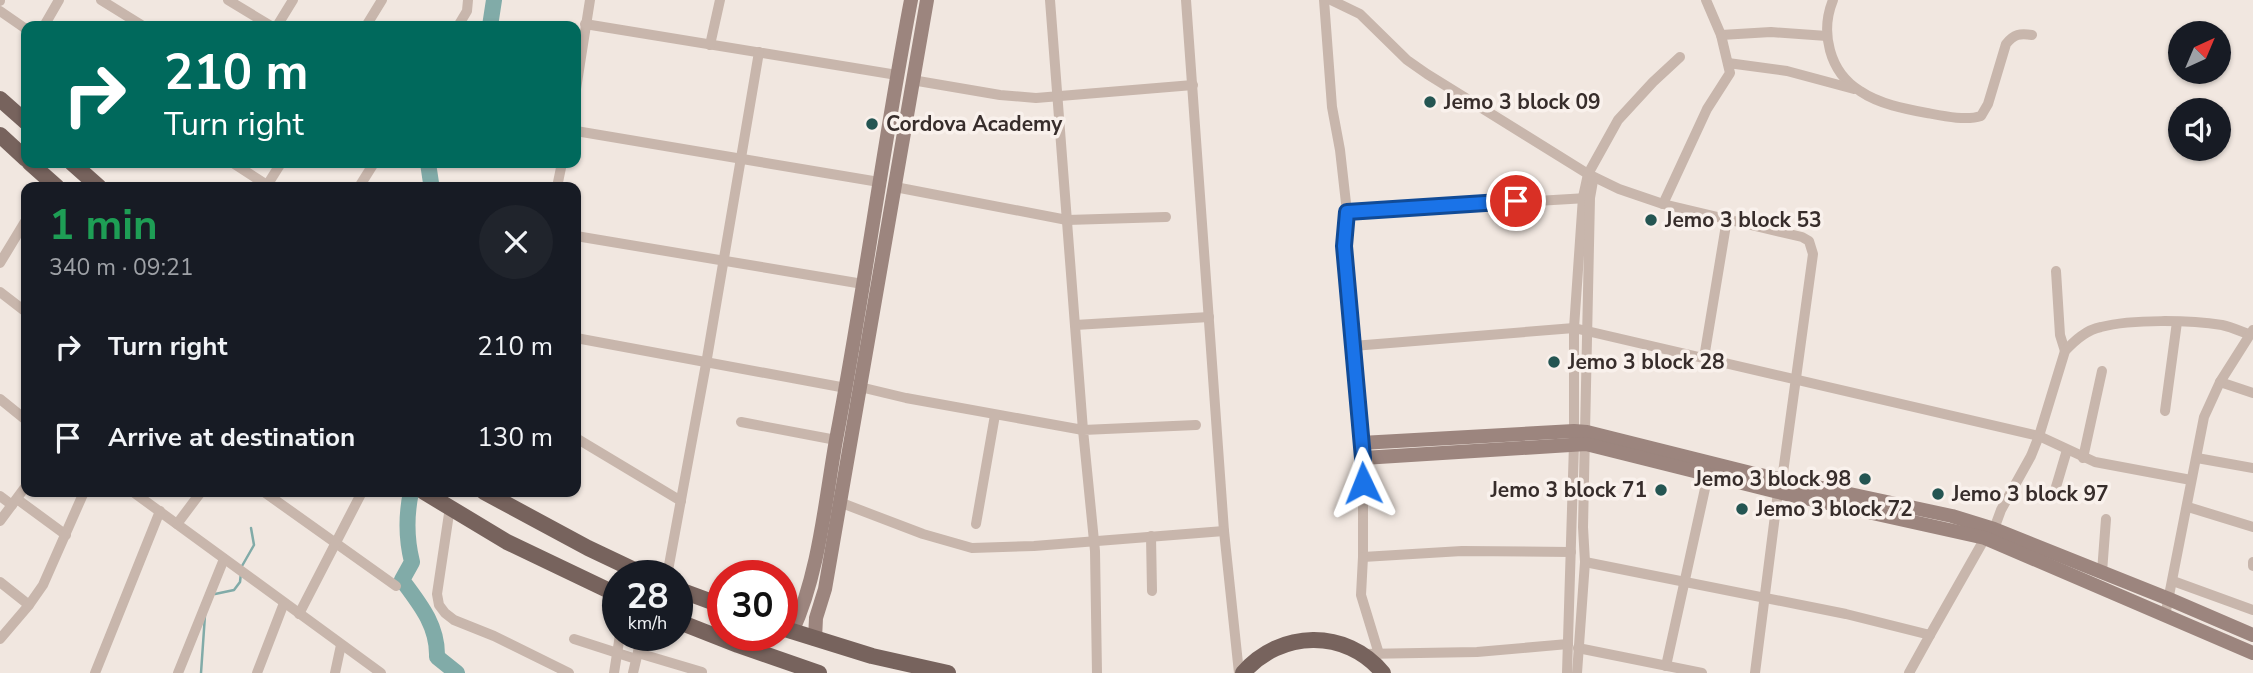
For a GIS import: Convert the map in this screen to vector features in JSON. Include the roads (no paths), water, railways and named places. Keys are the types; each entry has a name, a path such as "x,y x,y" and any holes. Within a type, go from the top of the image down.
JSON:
{"main road":[{"path":"0,99 21,118"},
{"path":"0,135 21,154"},
{"path":"35,168 48,182"},
{"path":"78,168 93,182"},
{"path":"433,497 450,507 603,560"},
{"path":"490,497 515,528 602,584"},
{"path":"693,627 815,672"},
{"path":"798,634 872,656 948,673"},
{"path":"1241,673 1265,653 1296,641 1330,641 1362,654 1383,673"},
{"path":"869,673 872,656"}],"street":[{"path":"47,21 59,0"},
{"path":"102,0 135,21"},
{"path":"228,0 263,21"},
{"path":"280,21 293,0"},
{"path":"369,21 382,0"},
{"path":"461,21 467,10 468,0"},
{"path":"581,53 590,0"},
{"path":"710,45 720,0"},
{"path":"815,639 816,618 825,589 839,502 840,458 836,440 853,388 863,284 911,0"},
{"path":"798,606 810,580 840,458 895,187 927,0"},
{"path":"1050,0 1094,540 1097,673"},
{"path":"1186,0 1224,531 1241,673"},
{"path":"1324,0 1332,107 1347,212 1344,246 1362,451 1362,603 1379,654"},
{"path":"1331,0 1360,14 1407,60 1427,74 1619,188 1663,204 1802,237 1809,241 1813,254 1755,673"},
{"path":"1663,204 1707,109 1730,74 1721,35 1706,0"},
{"path":"1833,0 1828,14 1830,54 1843,77 1859,91"},
{"path":"0,11 21,26"},
{"path":"585,24 897,75"},
{"path":"1721,35 1771,32 1827,36"},
{"path":"1728,63 1787,71 1859,91 1911,110 1976,118 1982,116 1985,110 2006,44 2021,33 2032,35"},
{"path":"670,560 759,52"},
{"path":"1575,613 1585,562 1574,328 1586,197 1591,173 1618,120 1680,57"},
{"path":"912,80 1000,95 1059,96 1193,85"},
{"path":"581,132 879,182"},
{"path":"884,153 900,155"},
{"path":"240,168 261,182"},
{"path":"895,187 1067,219 1166,217"},
{"path":"1347,212 1586,197"},
{"path":"1567,673 1573,646 1575,613 1571,527 1589,331 1586,197"},
{"path":"1704,358 1727,219"},
{"path":"0,263 21,228"},
{"path":"581,237 863,284"},
{"path":"2056,271 2060,335 2065,351"},
{"path":"0,292 21,308"},
{"path":"1075,325 1209,317"},
{"path":"2165,411 2177,322"},
{"path":"1909,673 2031,456 2065,351 2088,331 2100,327 2177,322 2223,325 2251,332 2220,382 2204,417 2165,616"},
{"path":"1353,346 1574,328 2039,436 2083,458 2191,480"},
{"path":"581,339 706,364 1083,430 1196,425"},
{"path":"2083,458 2102,371"},
{"path":"2220,382 2253,393"},
{"path":"0,399 21,416"},
{"path":"976,524 995,415"},
{"path":"741,422 836,440"},
{"path":"1580,438 1708,475 1750,479"},
{"path":"1362,451 1580,438 1989,533 2102,572 2253,635"},
{"path":"581,441 681,500"},
{"path":"2053,497 2067,450"},
{"path":"2197,458 2253,468"},
{"path":"1666,666 1708,475"},
{"path":"0,521 21,493"},
{"path":"0,496 66,535"},
{"path":"0,639 30,605 43,585 82,497"},
{"path":"140,497 381,673"},
{"path":"177,524 197,497"},
{"path":"271,497 396,586"},
{"path":"299,614 360,497"},
{"path":"839,502 923,534 972,548 1034,546 1224,531"},
{"path":"450,507 437,594 444,613 569,673"},
{"path":"2188,507 2253,527"},
{"path":"95,673 160,511"},
{"path":"2102,572 2106,519"},
{"path":"1571,527 1583,527"},
{"path":"1989,533 2165,616 2253,653"},
{"path":"1151,536 1152,591"},
{"path":"1363,557 1462,551 1571,552"},
{"path":"178,673 224,559"},
{"path":"1585,562 1846,614 1930,635"},
{"path":"0,582 30,605"},
{"path":"2173,582 2253,610"},
{"path":"257,673 284,603"},
{"path":"574,639 617,654 637,656 702,672"},
{"path":"335,673 341,645"},
{"path":"1573,646 1577,673"},
{"path":"1362,654 1477,652 1573,646 1702,673"},
{"path":"614,673 617,651"},
{"path":"633,673 638,651"}],"waterway":[{"path":"491,21 494,0"},
{"path":"429,168 431,182"},
{"path":"410,497 407,527 412,562 402,580 431,625 437,657 457,673"},
{"path":"242,566 254,545 251,528"},
{"path":"215,594 234,590 240,582 241,573"},
{"path":"201,673 205,615"}],"place":[{"name":"Jemo 3 block 09","path":"1430,102"},
{"name":"Cordova Academy","path":"872,124"},
{"name":"Jemo 3 block 53","path":"1651,220"},
{"name":"Jemo 3 block 28","path":"1554,362"},
{"name":"Jemo 3 block 98","path":"1865,479"},
{"name":"Jemo 3 block 71","path":"1661,490"},
{"name":"Jemo 3 block 97","path":"1938,494"},
{"name":"Jemo 3 block 72","path":"1742,509"}]}
